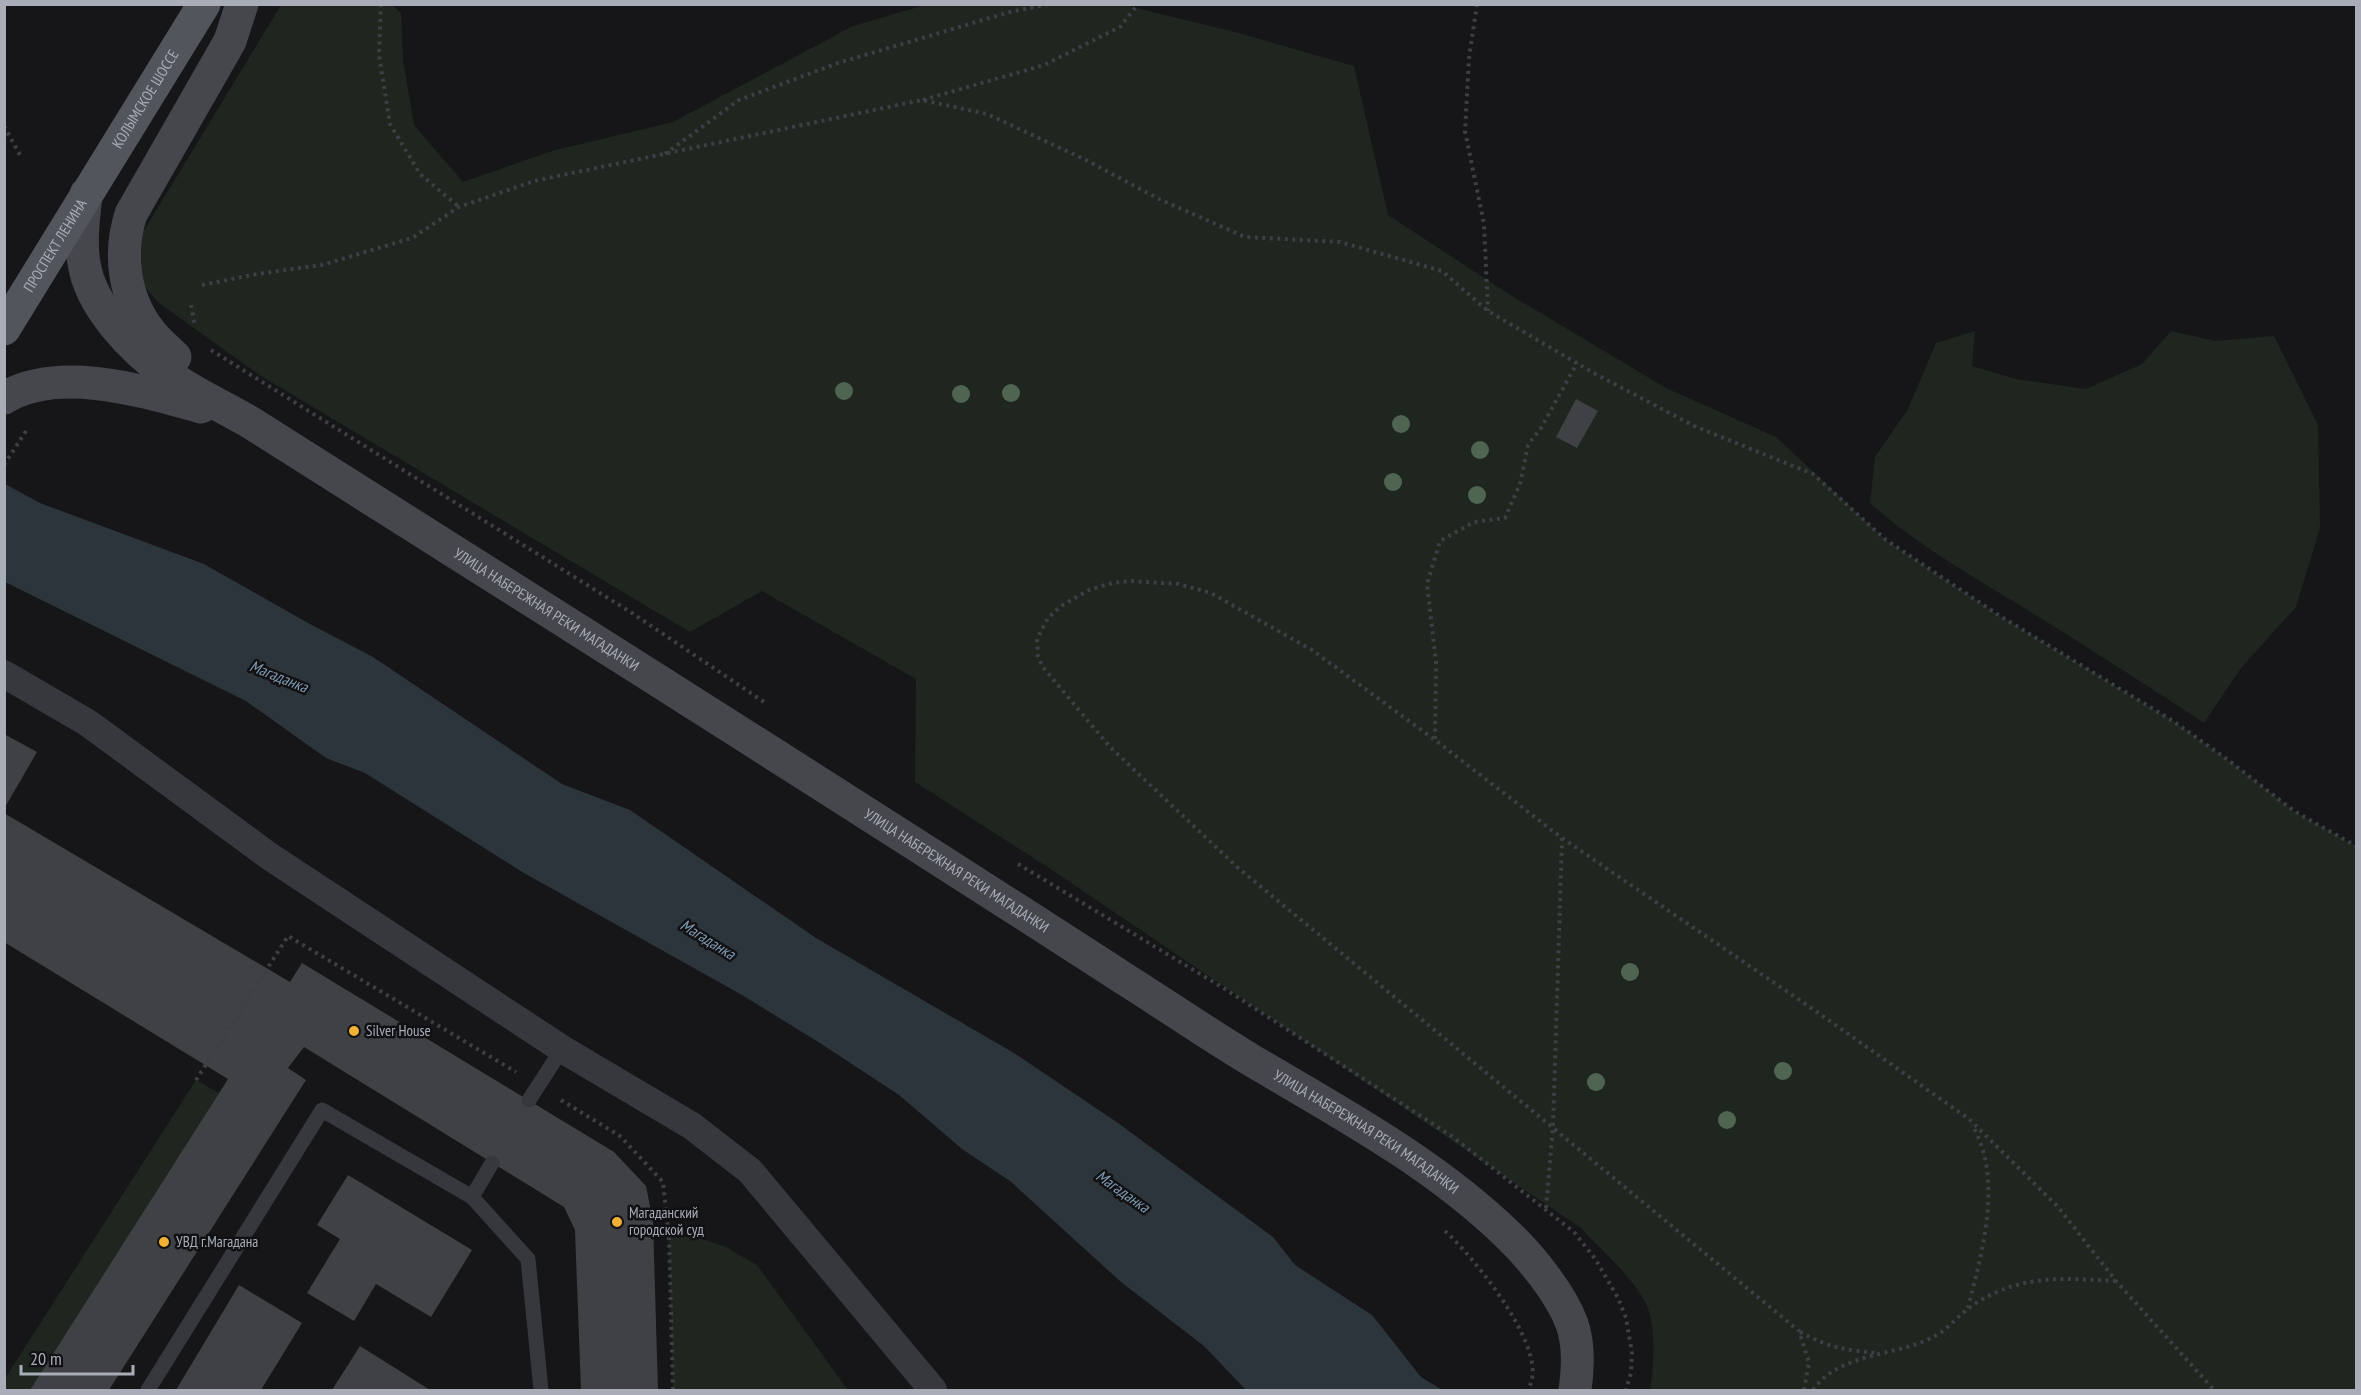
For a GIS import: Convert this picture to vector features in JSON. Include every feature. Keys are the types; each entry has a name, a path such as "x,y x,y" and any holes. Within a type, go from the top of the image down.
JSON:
{"main road":[{"name":"КОЛЫМСКОЕ ШОССЕ","path":"86,194 204,4"},
{"name":"ПРОСПЕКТ ЛЕНИНА","path":"4,329 86,194"}],"street":[{"path":"242,4 230,41 131,214 123,247 124,271 129,291 151,333 179,361 218,391 249,421"},
{"path":"86,194 82,239 84,263 88,282 105,313 130,341 168,374 249,421"},
{"path":"4,398 31,386 50,383 126,386 249,421"},
{"name":"УЛИЦА НАБЕРЕЖНАЯ РЕКИ МАГАДАНКИ","path":"249,421 1248,1058 1365,1126 1472,1203 1511,1237 1559,1300 1572,1325 1577,1348 1575,1390"},
{"path":"4,674 88,723 269,856 562,1049 692,1126 750,1171 933,1390"}],"lane":[{"path":"529,1100 562,1049"},
{"path":"148,1390 322,1110 472,1197 528,1258 541,1390"},
{"path":"472,1197 492,1163"}],"path":[{"path":"381,4 379,55 390,124 420,174 459,207"},
{"path":"663,155 739,100 838,63 1010,12 1049,4"},
{"path":"202,285 257,274 322,265 412,238 459,207 534,181 922,100 1044,65 1120,27 1138,4"},
{"path":"1477,4 1469,58 1466,131 1484,224 1488,311"},
{"path":"922,100 987,114 1086,160 1159,199 1245,237 1340,242 1442,271 1488,311 1577,363 1694,426 1813,474 1886,540 2000,616 2173,721 2228,760 2294,812 2356,846"},
{"path":"4,126 21,157"},
{"path":"1435,740 1436,662 1427,584 1440,541 1474,522 1505,518 1520,484 1528,446 1541,428 1577,363"},
{"path":"4,465 29,426"},
{"path":"1882,1354 1825,1345 1799,1331 1237,867 1110,747 1045,672 1038,656 1039,633 1048,618 1061,606 1098,587 1142,581 1195,587 1233,603 1312,650 1435,740 1562,838 1969,1119 2058,1207 2116,1281 2214,1390"},
{"path":"1546,1209 1553,1127 1562,838"},
{"path":"196,1080 288,936 620,1136 663,1182 669,1237 673,1390"},
{"path":"1968,1308 1980,1258 1988,1185 1984,1153 1969,1119"},
{"path":"1813,1390 1826,1376 1842,1366 1906,1348 1939,1335 1968,1308 1997,1292 2022,1284 2064,1278 2116,1281"},
{"path":"1799,1331 1809,1363 1804,1390"}],"shaded area":[{"path":"281,5 392,5 401,13 403,60 414,125 463,182 552,151 673,122 853,26 925,5 1124,5 1239,33 1354,66 1388,215 1504,291 1666,388 1776,437 1886,540 2000,616 2173,721 2294,811 2356,846 2356,1390 1650,1390 1653,1369 1653,1334 1649,1311 1639,1292 1624,1272 1581,1228 1049,868 915,782 916,679 762,591 690,632 261,376 159,303 144,286 137,242"},
{"path":"1975,331 1972,366 2016,379 2086,389 2142,364 2171,331 2215,341 2274,336 2318,425 2320,528 2296,607 2241,668 2204,723 1945,559 1907,533 1870,503 1875,457 1908,409 1936,343"},
{"path":"196,1080 219,1093 30,1390 5,1390 4,1380"},
{"path":"669,1237 697,1237 726,1247 757,1265 848,1390 673,1390"}],"water":[{"name":"Магаданка","path":"5,484 40,503 204,564 373,657 562,784 630,810 816,938 1014,1053 1118,1123 1273,1237 1295,1265 1372,1315 1421,1377 1442,1390 1246,1390 1204,1346 1121,1282 1010,1181 962,1149 899,1095 823,1045 742,995 524,873 365,773 326,758 246,701 5,582"}],"building":[{"path":"1576,399 1598,411 1577,448 1556,437"},
{"path":"4,734 37,752 4,809"},
{"path":"4,813 290,982 302,963 614,1152 646,1186 653,1222 658,1390 581,1390 575,1230 564,1207 304,1047 288,1068 306,1080 109,1390 30,1390 228,1079 4,942"},
{"path":"348,1175 472,1250 431,1317 376,1284 354,1321 307,1293 340,1239 317,1225"},
{"path":"239,1285 302,1323 261,1390 176,1390"},
{"path":"360,1346 430,1390 332,1390"}],"place":[{"name":"Silver House","path":"354,1031"},
{"name":"Магаданский городской суд","path":"617,1222"},
{"name":"УВД г.Магадана","path":"164,1242"}]}
